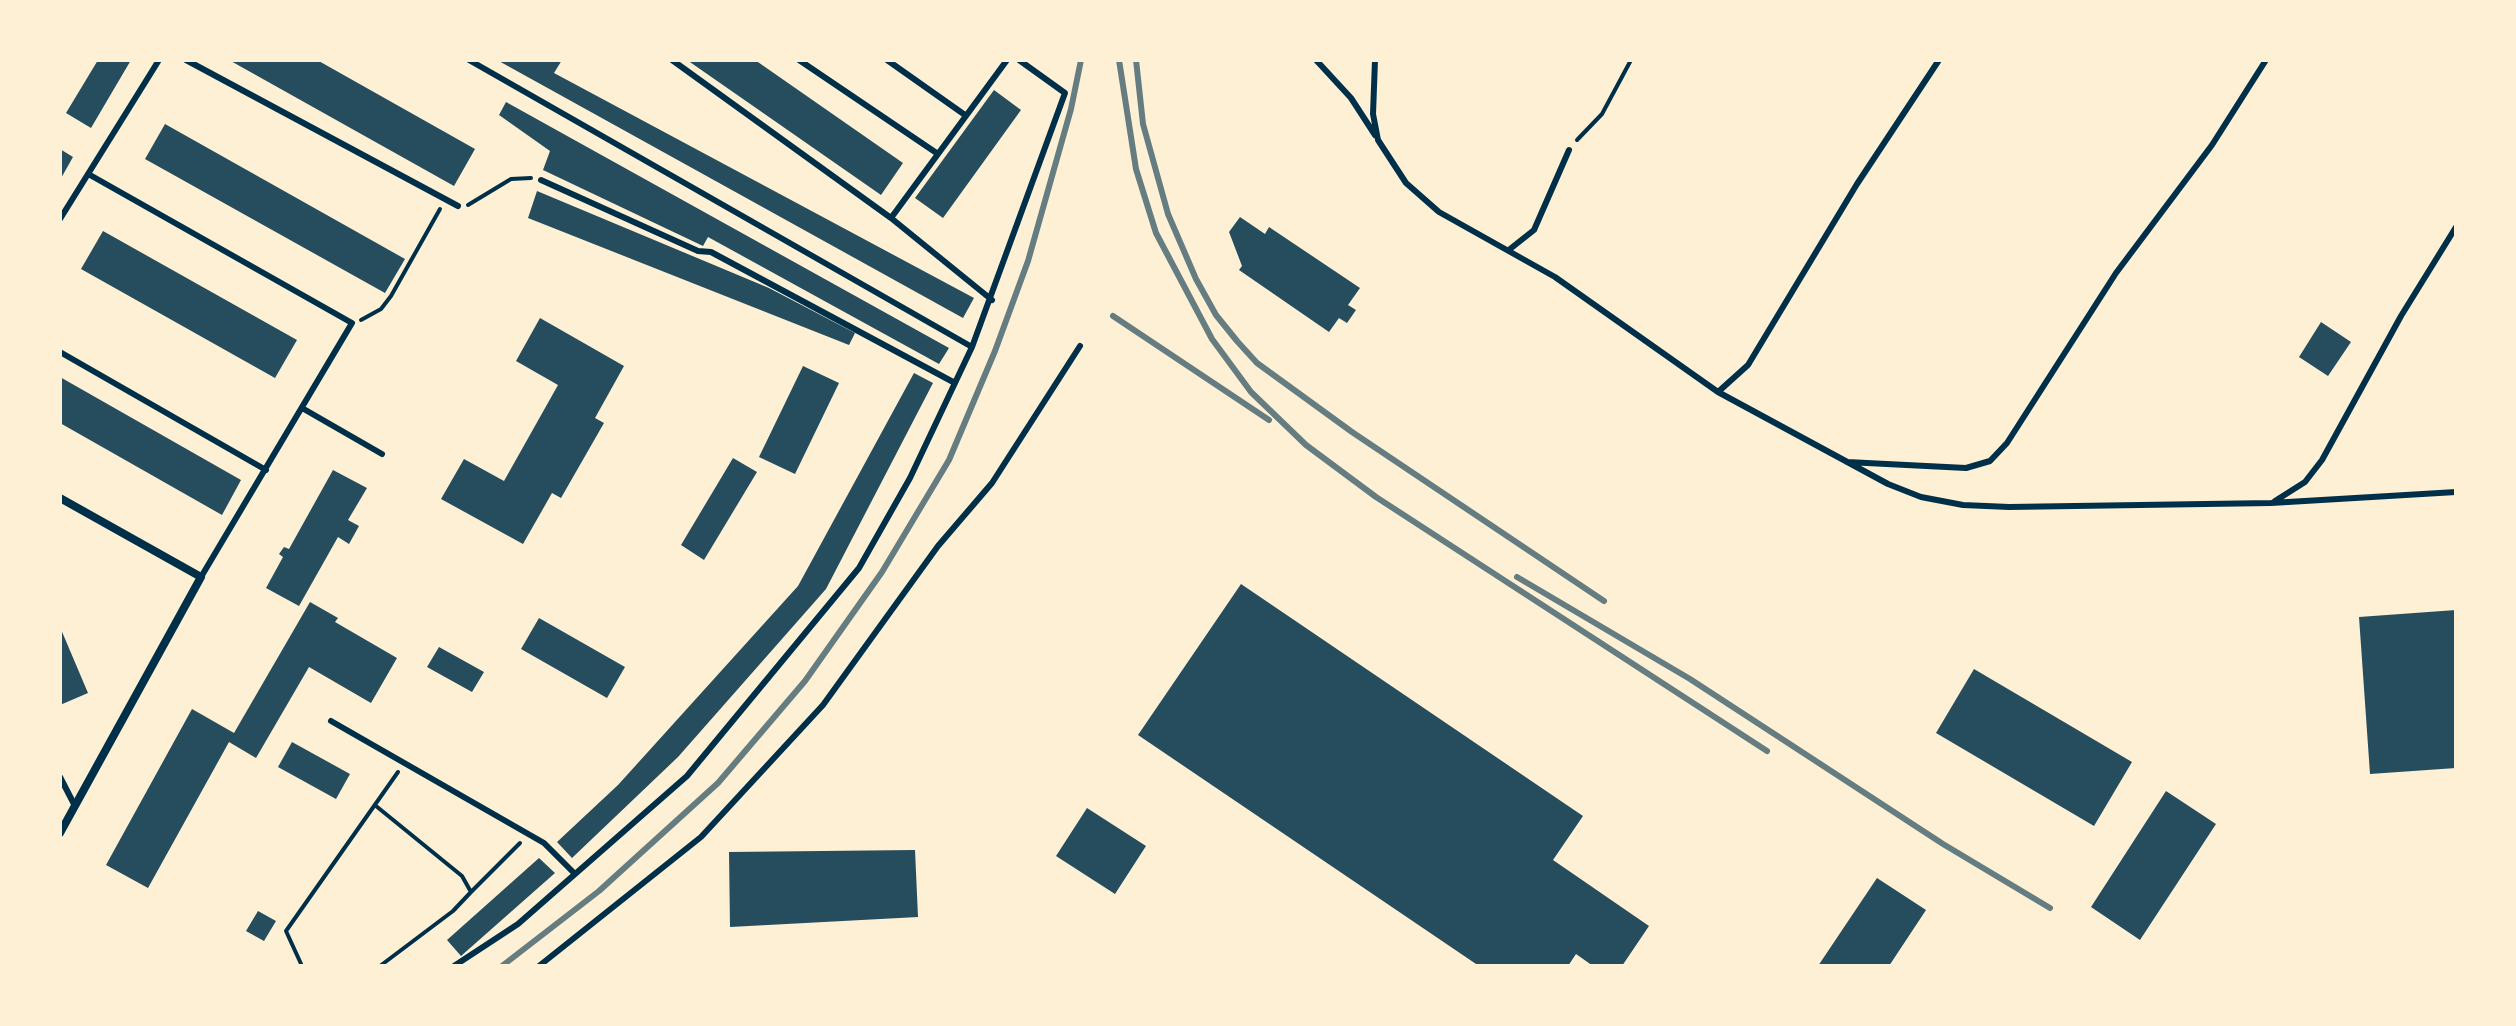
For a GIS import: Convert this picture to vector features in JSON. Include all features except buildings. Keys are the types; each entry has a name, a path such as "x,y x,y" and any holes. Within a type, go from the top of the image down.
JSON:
{"street":[{"path":"60,498 201,577 60,833"}],"lane":[{"path":"60,219 159,60"},
{"path":"186,60 458,206"},
{"path":"469,60 972,347"},
{"path":"672,60 891,218 992,300"},
{"path":"799,60 938,154"},
{"path":"887,60 965,115"},
{"path":"891,218 1007,60"},
{"path":"454,966 518,924 687,776 859,568 910,478 972,347 992,300 1065,93 1019,60"},
{"path":"1035,71 1038,60"},
{"path":"1316,60 1351,98 1406,183 1439,212 1510,249 1555,277 1718,392 1843,461 1921,497 1963,505 2271,503 2456,492"},
{"path":"1375,60 1373,114 1378,140"},
{"path":"1718,392 1748,365 1857,184 1939,60"},
{"path":"1843,461 1966,468 1990,461 2007,443 2116,273 2212,145 2266,60"},
{"path":"1510,249 1534,230 1569,150"},
{"path":"90,175 352,323 201,577"},
{"path":"541,180 698,251 711,252 955,383"},
{"path":"2271,503 2290,495 2322,460 2401,316 2456,227"},
{"path":"539,966 701,837 823,705 938,546 992,483 1080,346"},
{"path":"60,352 266,470"},
{"path":"302,408 382,454"},
{"path":"331,721 544,843 575,874"},
{"path":"60,777 75,806"}],"path":[{"path":"1569,150 1602,114 1631,60"},
{"path":"458,206 472,205 511,179 541,180"},
{"path":"352,323 381,309 391,296 446,199"},
{"path":"302,966 286,931 405,763"},
{"path":"376,806 462,876 471,892"},
{"path":"380,966 453,911 529,834"}],"railway":[{"path":"502,966 599,891 718,783 805,681 882,572 949,460 995,351 1028,261 1071,109 1081,60"},
{"path":"1119,60 1136,169 1156,233 1212,339 1251,392 1306,445 1376,497 1767,751"},
{"path":"1136,60 1143,124 1168,214 1196,279 1216,315 1237,341 1257,363 1352,432 1604,601"},
{"path":"1113,316 1269,420"},
{"path":"1517,577 1690,679 1943,844 2050,908"}]}
